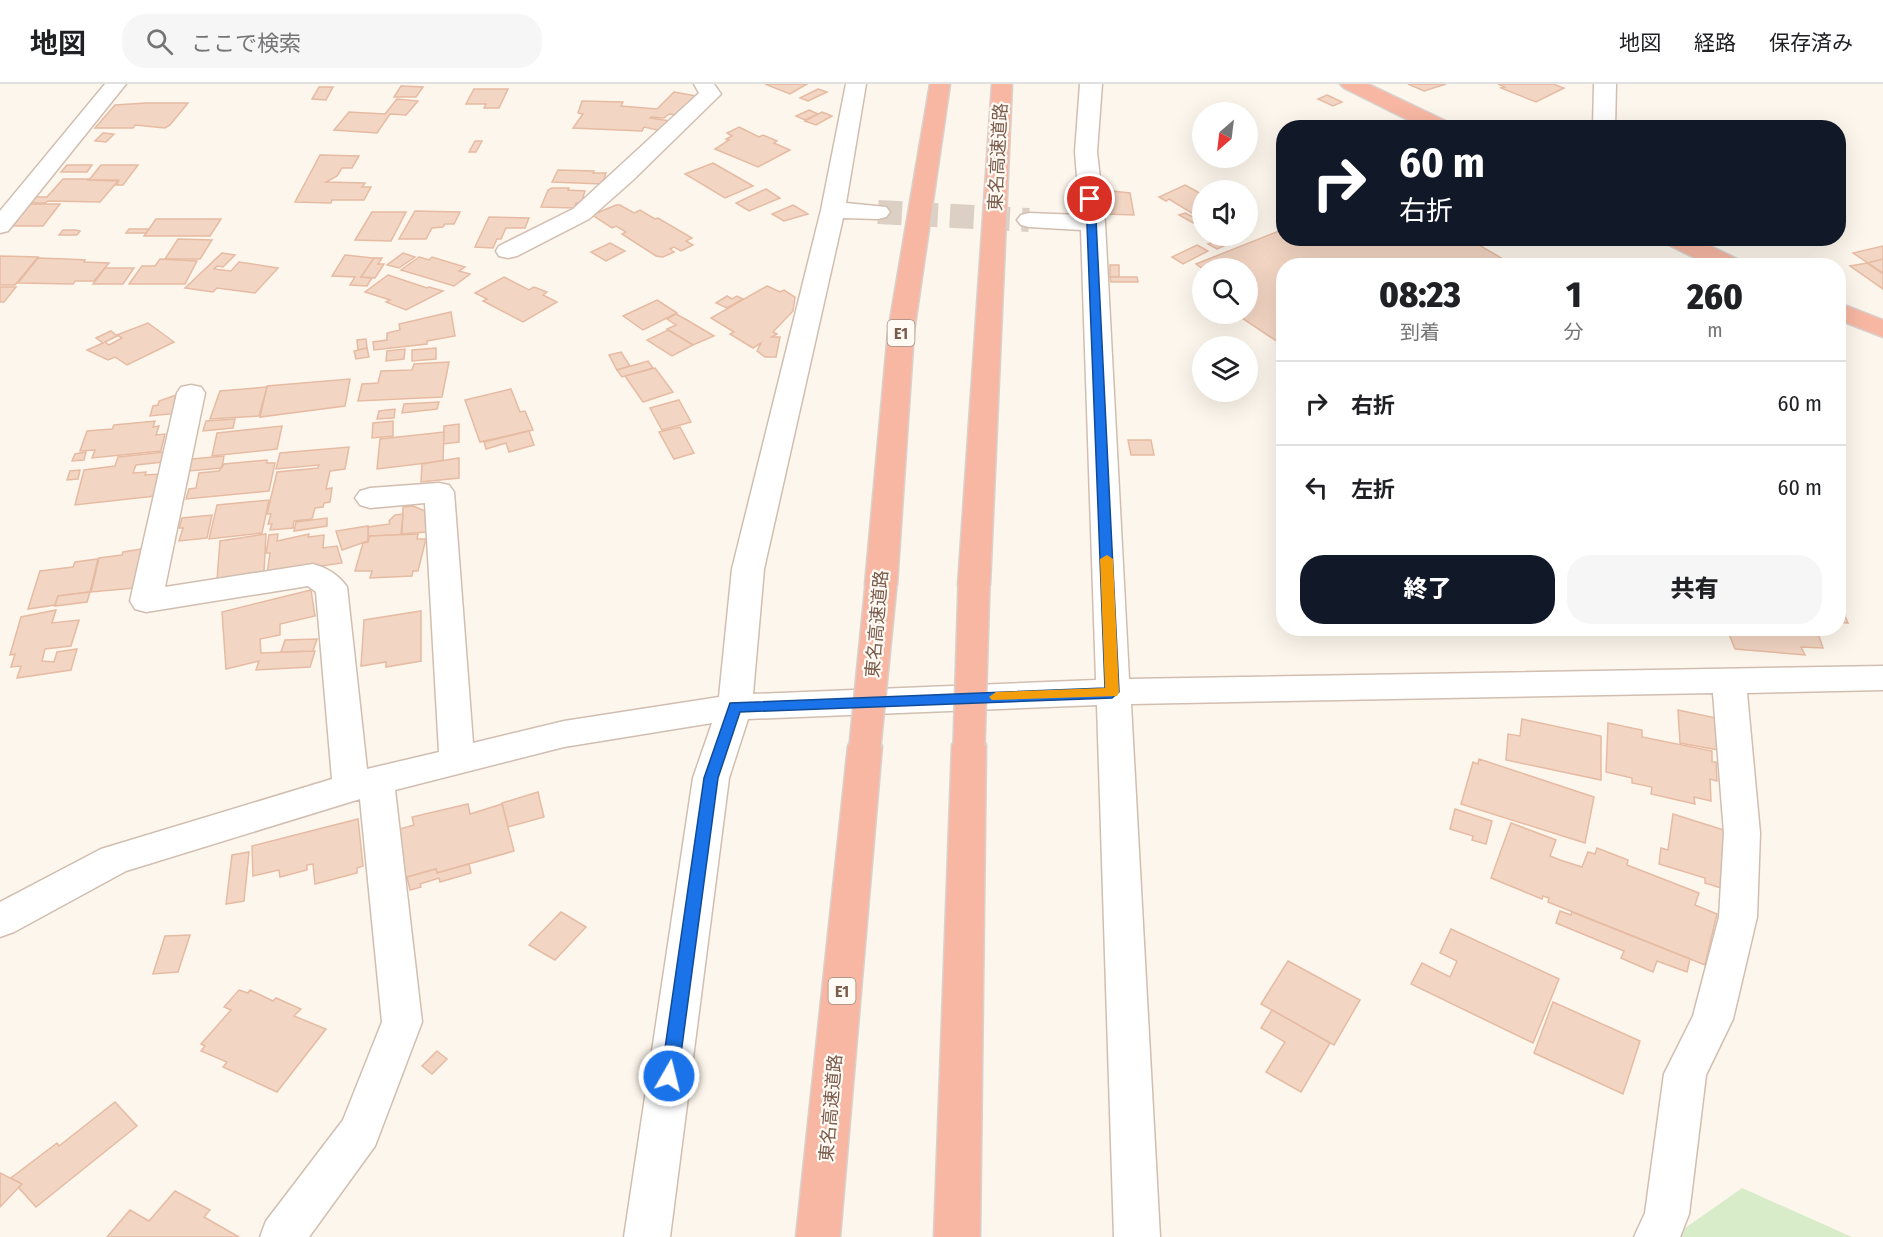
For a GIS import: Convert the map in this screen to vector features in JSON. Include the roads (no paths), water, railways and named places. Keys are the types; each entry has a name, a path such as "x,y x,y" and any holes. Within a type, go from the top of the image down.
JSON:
{"highway":[{"name":"東名高速道路","path":"818,1237 881,585 901,332 940,84"},
{"name":"東名高速道路","path":"957,1237 974,585 1002,84"},
{"path":"1351,84 1425,120"},
{"path":"1691,246 1715,258"},
{"path":"1846,314 1883,329"}],"street":[{"path":"0,226 116,84"},
{"path":"508,251 581,214 710,94 704,84"},
{"path":"647,1237 711,778 735,707 748,569 833,210 856,84"},
{"path":"1091,84 1086,152 1093,223 1137,1237"},
{"path":"1604,120 1605,84"},
{"path":"833,210 878,212"},
{"path":"1029,220 1093,223"},
{"path":"191,393 146,601 313,575 331,587 402,1022 360,1132 282,1237"},
{"path":"370,498 439,492 457,761"},
{"path":"0,921 114,860 364,784 564,734 735,707 1112,692 1883,678"},
{"path":"1656,1237 1667,1214 1685,1074 1713,1019 1738,917 1742,834 1730,681"}],"tunnel":[{"path":"878,212 1029,220"}]}
